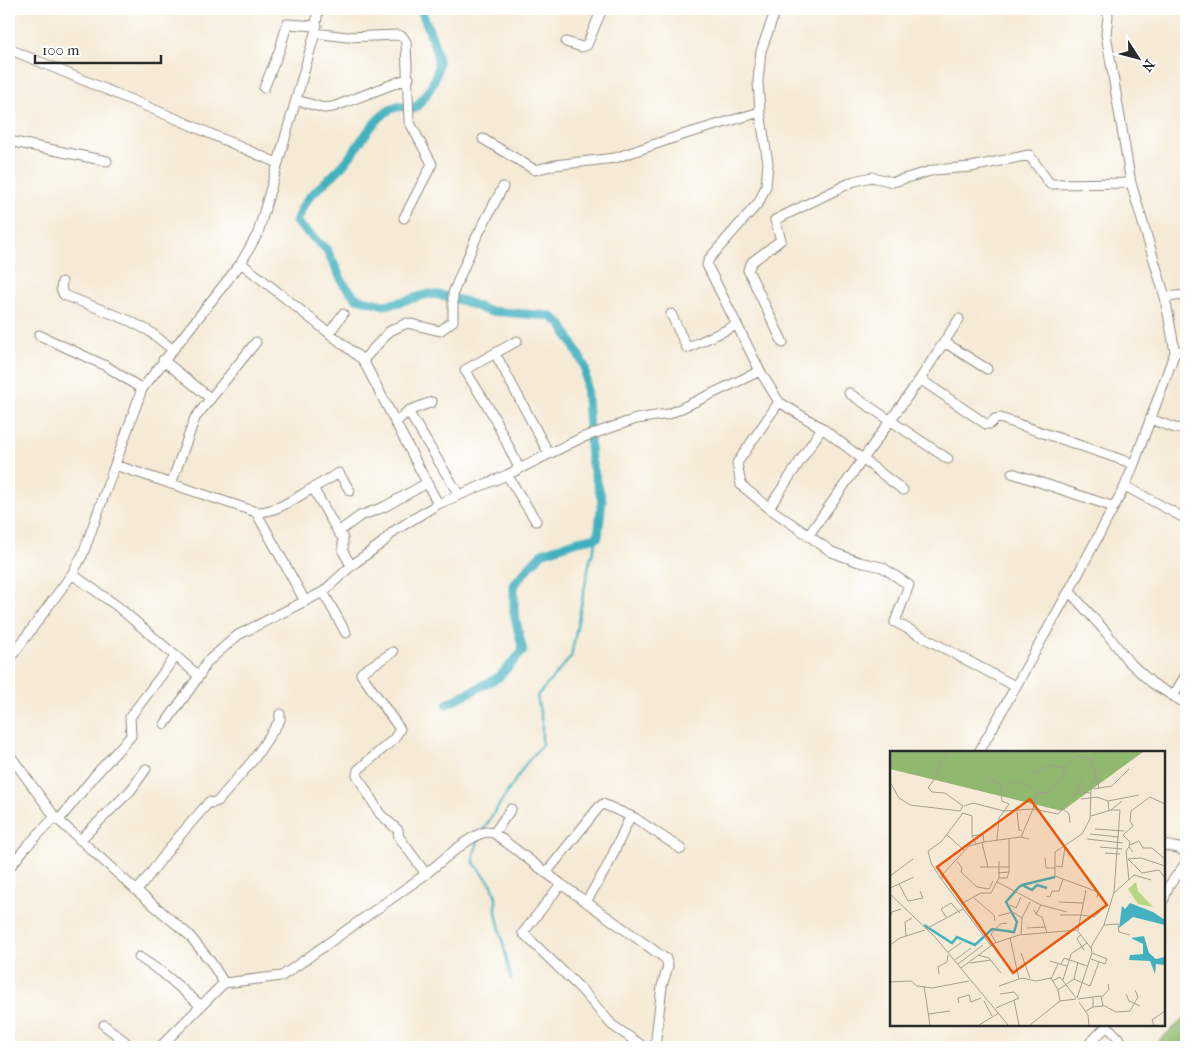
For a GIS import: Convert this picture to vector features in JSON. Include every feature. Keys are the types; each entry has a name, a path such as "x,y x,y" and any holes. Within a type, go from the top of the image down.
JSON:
{"street":[{"path":"9,660 72,574 83,554 142,389 240,263 258,233 316,30 318,9"},
{"path":"566,42 582,47 587,45 602,9"},
{"path":"776,9 761,51 758,81 760,112 768,163 766,186 759,202 709,258 707,265 760,371 779,402 822,428 903,490"},
{"path":"980,751 1125,486 1174,352 1166,297 1131,183 1106,34 1107,9"},
{"path":"264,88 277,58 287,24 347,37 398,35 403,37 406,42 409,78 409,121 432,164 404,218"},
{"path":"9,49 277,163"},
{"path":"296,100 324,108 333,107 409,78"},
{"path":"483,139 535,170 555,165 615,158 679,136 760,112"},
{"path":"9,141 107,161"},
{"path":"784,343 748,270 752,262 781,240 775,220 854,181 872,177 893,182 934,170 971,167 1029,155 1050,184 1131,183"},
{"path":"363,360 390,331 407,323 440,331 453,321 453,293 476,238 503,186"},
{"path":"240,263 363,360 438,504"},
{"path":"62,282 61,289 64,295 128,320 149,331 172,349"},
{"path":"1166,297 1186,295"},
{"path":"329,333 342,314"},
{"path":"671,314 687,348 737,325"},
{"path":"808,536 920,379 959,319"},
{"path":"39,334 106,366 142,389"},
{"path":"517,340 465,370 493,415 519,468"},
{"path":"171,484 195,418 256,342"},
{"path":"944,342 987,369"},
{"path":"1174,352 1186,351"},
{"path":"495,353 549,454"},
{"path":"163,360 210,398"},
{"path":"165,724 207,662 238,635 323,592 394,531 438,504 507,475 581,438 636,419 669,414 760,371"},
{"path":"920,379 986,424 990,424 995,419 1000,418 1134,464"},
{"path":"849,393 948,459"},
{"path":"396,423 408,411 432,402"},
{"path":"779,402 737,463 741,485 769,508 832,552 859,562 882,567 909,585 895,622 1015,686"},
{"path":"408,411 459,494"},
{"path":"1150,419 1175,428 1186,429"},
{"path":"769,508 822,428"},
{"path":"115,466 256,512 268,512 277,509 340,473 350,491"},
{"path":"1012,472 1114,507"},
{"path":"507,475 536,522"},
{"path":"338,532 360,516 384,507 427,483"},
{"path":"1125,486 1186,519"},
{"path":"313,488 343,538 343,551 351,566"},
{"path":"256,512 305,601"},
{"path":"72,574 117,606 199,676"},
{"path":"1069,591 1105,630 1128,661 1152,684 1186,704"},
{"path":"323,592 346,633"},
{"path":"394,652 361,674 385,705 400,729 394,739 358,770 357,775 380,814 398,830 399,837 426,874"},
{"path":"9,868 57,819 131,736 130,717 176,656"},
{"path":"1173,696 1186,675"},
{"path":"137,892 176,840 209,802 218,801 254,760 280,720 280,714"},
{"path":"9,754 57,819 137,892 189,935 211,962 224,982"},
{"path":"80,840 131,790 146,770"},
{"path":"546,873 599,807 604,804 635,818 681,849"},
{"path":"160,1047 224,982 282,976 426,874 440,861 475,837 490,832 511,809"},
{"path":"586,902 608,865 630,817"},
{"path":"490,832 666,959 668,971 662,986 654,1047"},
{"path":"1165,845 1178,848 1186,853"},
{"path":"1166,886 1186,863"},
{"path":"561,884 523,933 581,989 612,1025 644,1047"},
{"path":"139,956 163,973 200,1005"},
{"path":"104,1024 132,1047"},
{"path":"1086,1047 1106,1026"},
{"path":"1108,1026 1127,1047"}],"green space":[{"path":"1186,1017 1186,1047 1151,1047"}],"waterway":[{"path":"421,9 438,59 437,71 430,89 414,109 397,107 391,109 377,120 337,172 310,196 296,222 327,250 343,283 356,298 384,305 429,294 439,295 464,301 488,311 551,316 562,325 585,367 591,460 602,500 598,537 578,541 542,553 514,584 514,612 523,651 499,677 447,704"},
{"path":"483,830 525,765 542,745 542,723 537,696 571,657 590,560 598,537"},
{"path":"479,838 474,854 474,863 492,885 496,897 496,912 511,979"}]}
